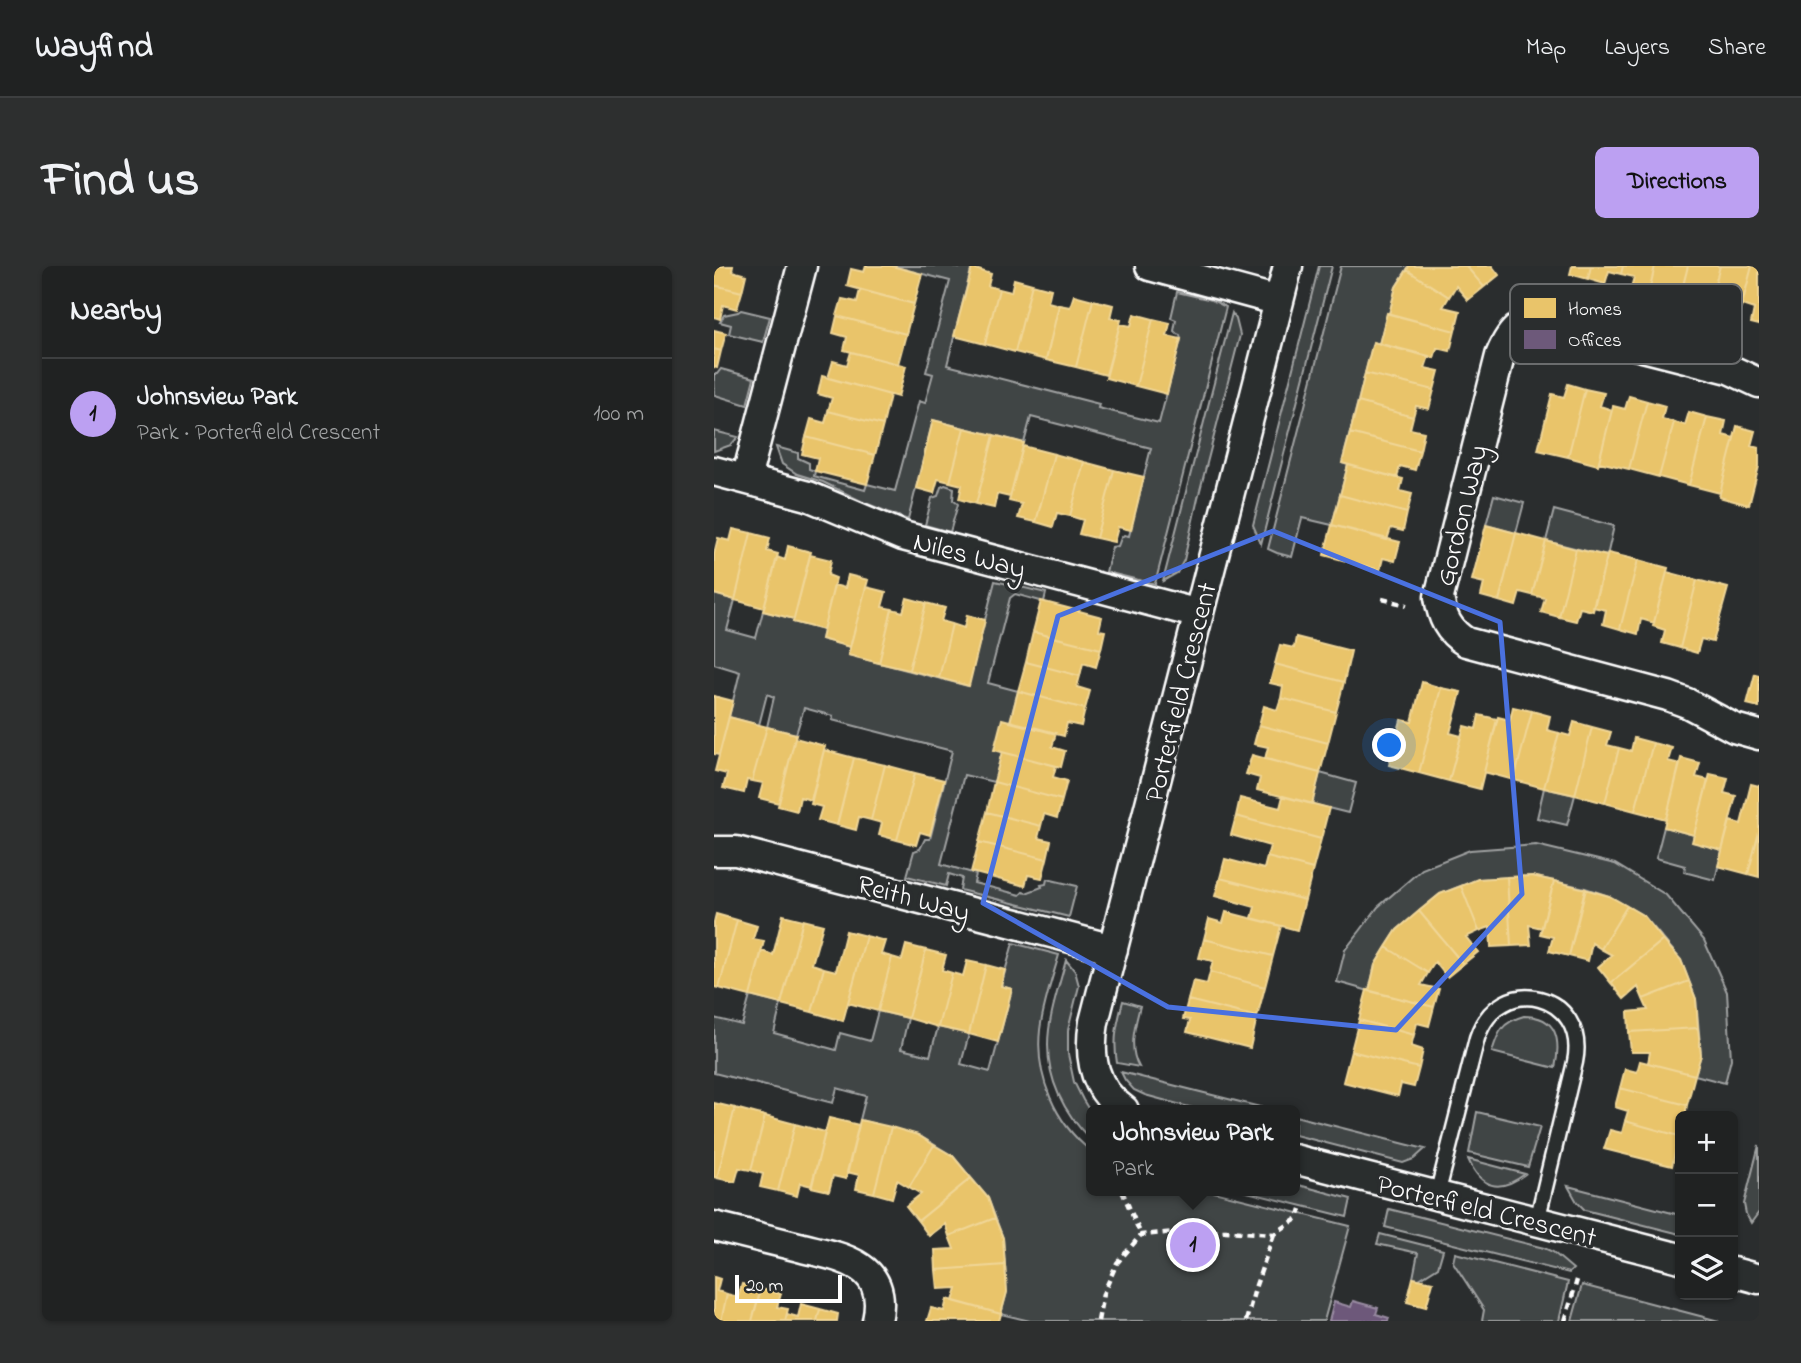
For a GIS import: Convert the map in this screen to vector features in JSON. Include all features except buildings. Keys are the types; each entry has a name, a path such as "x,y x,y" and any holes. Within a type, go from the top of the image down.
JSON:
{"street":[{"path":"746,479 802,266"},
{"path":"1150,266 1279,301"},
{"name":"Porterfield Crescent","path":"1118,1105 1102,1086 1094,1070 1091,1053 1094,1022 1289,266"},
{"name":"Gordon Way","path":"1510,336 1500,356 1439,597 1446,623 1466,642 1668,696 1734,728 1759,735"},
{"name":"Gordon Way","path":"1709,364 1729,369 1759,383"},
{"name":"Niles Way","path":"714,471 808,496 903,536 1199,614"},
{"name":"Reith Way","path":"714,851 736,851 1113,949"},
{"name":"Porterfield Crescent","path":"1300,1161 1675,1257"},
{"path":"714,1226 838,1258 858,1267 867,1273 877,1289 880,1298 877,1321"},
{"path":"1738,1273 1759,1279"}],"lane":[{"path":"1437,1195 1477,1038 1484,1021 1497,1007 1514,999 1542,1000 1564,1014 1573,1028 1577,1045 1537,1221"}],"path":[{"path":"1124,1196 1141,1235"},
{"path":"1098,1321 1103,1294 1117,1263 1141,1235 1226,1231 1273,1234 1298,1218 1301,1209"},
{"path":"1246,1321 1273,1234"},
{"path":"1565,1321 1577,1280"}],"highlighted area":[{"path":"1273,531 1500,622 1522,894 1396,1030 1168,1007 983,903 1058,616"}],"shaded area":[{"path":"892,266 972,266 947,365 1099,404 1098,408 1159,423 1181,339 1174,331 1176,320 1171,318 1177,292 1212,300 1226,307 1155,584 1106,572 1112,547 1118,546 1124,535 1129,536 1151,448 1031,417 1024,443 933,420 908,520 823,482 797,474 782,464 776,447 798,453 798,458 809,463 809,469 815,471 814,476 865,490 867,484 895,491 919,401 925,403 933,374 926,372 950,281"},
{"path":"1319,266 1332,266 1261,544 1253,525"},
{"path":"1341,266 1409,266 1396,287 1379,344 1373,343 1342,463 1348,465 1332,525 1302,518 1292,557 1268,549"},
{"path":"741,310 770,317 763,342 729,334 731,325 720,322 724,315"},
{"path":"1232,313 1240,335 1184,560 1177,573 1163,581"},
{"path":"721,369 754,378 747,405 715,395 714,374"},
{"path":"714,431 738,437 731,445 714,451"},
{"path":"945,485 954,488 953,500 958,504 950,532 925,525 932,498 938,496 941,487"},
{"path":"1494,495 1524,503 1516,533 1486,525"},
{"path":"1554,510 1614,526 1607,556 1546,541"},
{"path":"995,581 1046,593 1044,602 1015,594 1010,598 988,683 1018,691 994,782 964,775 941,864 976,874 974,883 1020,895 1042,887 1047,879 1077,886 1069,917 960,890 962,878 949,874 946,886 907,876 914,851 920,849 925,839 930,839 952,751 832,720 833,716 804,708 796,734 767,727 774,697 767,694 759,725 729,717 740,672 714,664 714,594 735,600 727,630 756,638 763,611 823,630 821,639 850,647 849,655 968,686"},
{"path":"1320,773 1356,783 1348,813 1312,804"},
{"path":"1544,788 1575,795 1567,825 1537,818"},
{"path":"1664,827 1694,835 1693,842 1722,850 1715,880 1684,872 1685,866 1656,858"},
{"path":"1536,845 1615,864 1666,895 1704,940 1727,992 1731,1059 1725,1083 1695,1075 1701,1055 1696,999 1681,960 1644,916 1609,896 1585,888 1532,876 1478,879 1440,894 1397,930 1375,965 1369,991 1337,982 1345,950 1378,907 1422,869 1470,850"},
{"path":"1013,943 1059,955 1041,1021 1039,1047 1044,1081 1050,1097 1067,1127 1086,1147 1086,1196 1230,1196 1350,1226 1324,1321 1030,1321 1001,1314 1007,1292 1003,1238 988,1198 953,1156 918,1135 860,1120 866,1096 837,1088 833,1103 714,1073 714,1018 742,1025 750,996 781,1004 774,1033 836,1050 840,1033 870,1041 878,1011 908,1018 901,1049 930,1056 938,1027 969,1034 961,1064 990,1072 1012,989 1001,986"},
{"path":"1066,960 1075,971 1079,986 1068,1030 1068,1054 1074,1082 1086,1105 1086,1134 1066,1109 1051,1072 1048,1045 1054,1002"},
{"path":"1123,1001 1140,1006 1133,1045 1139,1067 1117,1063 1116,1032"},
{"path":"1524,1016 1544,1020 1550,1025 1557,1040 1555,1068 1492,1052 1502,1029 1511,1021"},
{"path":"1121,1072 1252,1105 1182,1105 1145,1095 1134,1090"},
{"path":"1477,1112 1540,1127 1528,1167 1469,1153"},
{"path":"1300,1117 1425,1149 1414,1159 1403,1163 1300,1136"},
{"path":"1759,1145 1759,1212 1751,1223 1744,1204"},
{"path":"1468,1159 1525,1174 1507,1184 1492,1185 1479,1176"},
{"path":"1300,1185 1351,1199 1347,1217 1263,1196 1300,1196"},
{"path":"1568,1186 1675,1214 1675,1233 1585,1210"},
{"path":"1389,1209 1544,1248 1573,1269 1569,1273 1385,1227"},
{"path":"1380,1234 1443,1250 1438,1267 1419,1279 1413,1278 1418,1253 1377,1244"},
{"path":"1455,1253 1568,1282 1559,1321 1482,1321 1484,1310 1453,1262"},
{"path":"1582,1285 1719,1321 1572,1321"}],"place":[{"name":"Johnsview Park","path":"1193,1245"}]}
